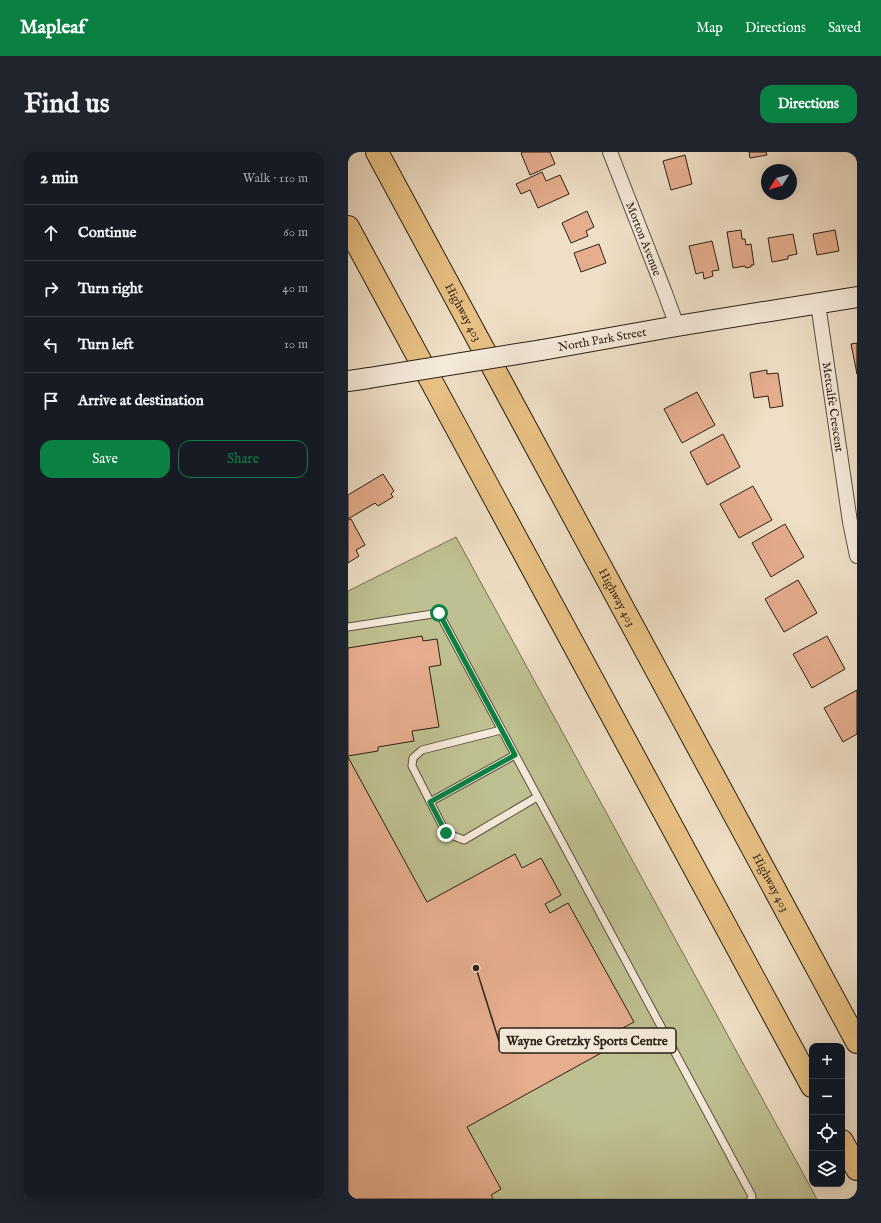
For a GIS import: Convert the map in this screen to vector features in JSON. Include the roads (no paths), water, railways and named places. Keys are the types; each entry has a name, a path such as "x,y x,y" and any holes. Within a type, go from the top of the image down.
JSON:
{"highway":[{"name":"Highway 403","path":"377,152 857,1042"},
{"path":"348,227 809,1080"},
{"path":"845,1147 857,1169"}],"main road":[{"name":"North Park Street","path":"348,381 857,297"}],"street":[{"name":"Morton Avenue","path":"610,152 677,326"},
{"name":"Metcalfe Crescent","path":"818,304 854,521 857,556"}],"lane":[{"path":"348,628 439,613 752,1196 751,1199"},
{"path":"502,730 422,750 413,758 412,766 446,833 464,840 537,796"},
{"path":"430,802 515,755"}],"place":[{"name":"Wayne Gretzky Sports Centre","path":"476,968"}]}
